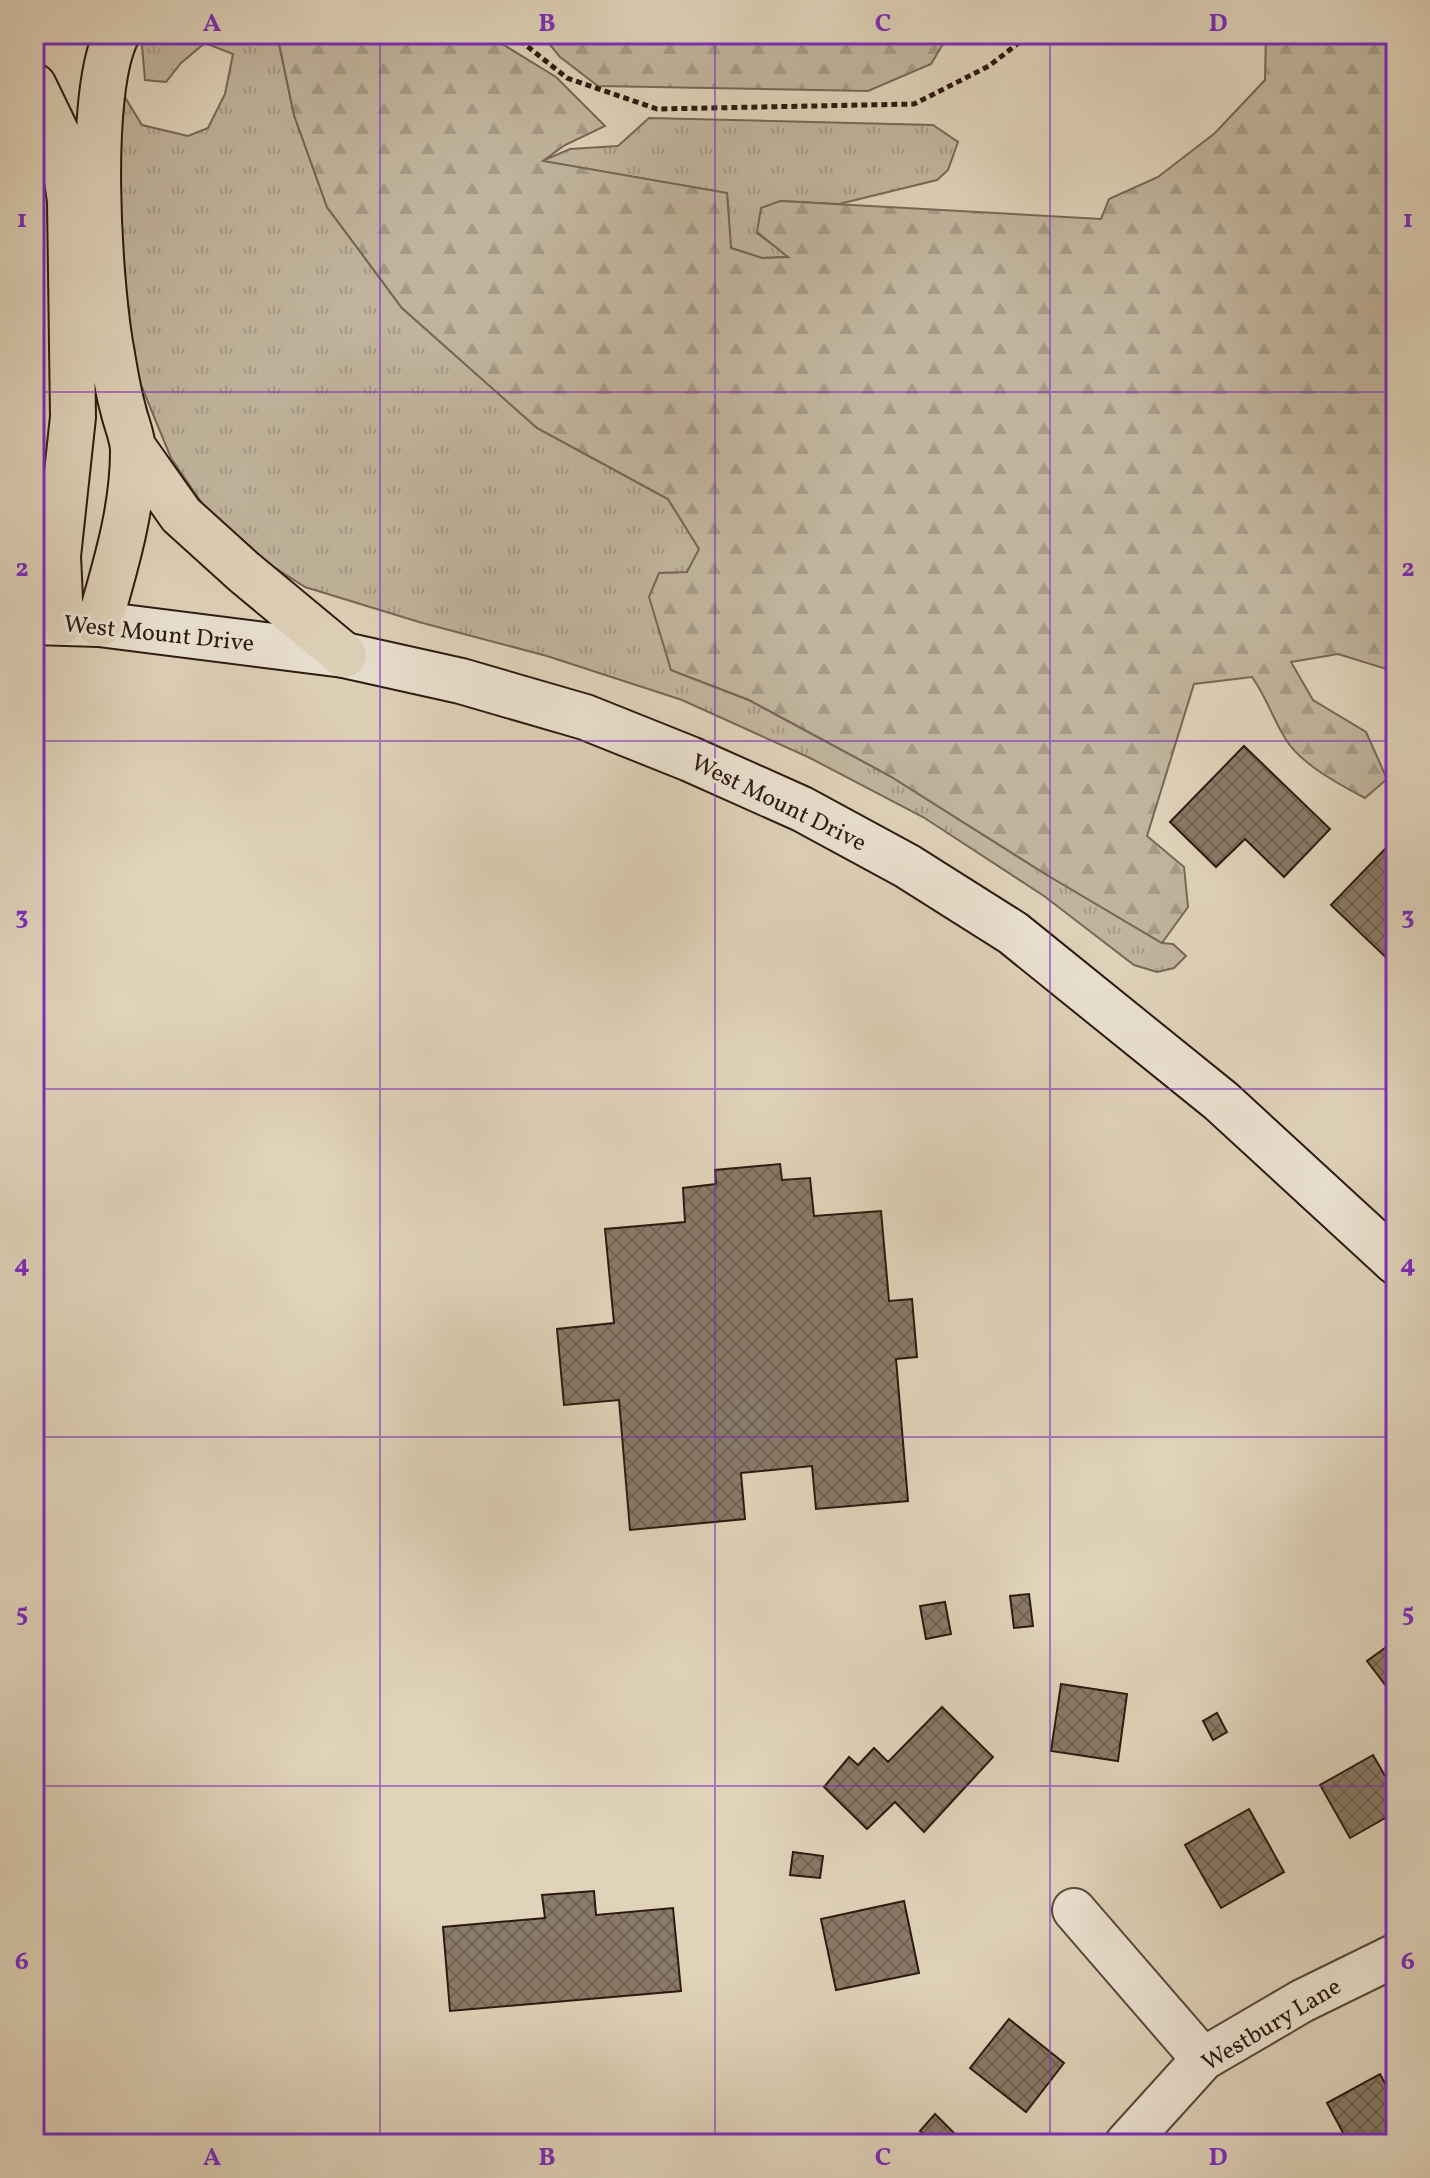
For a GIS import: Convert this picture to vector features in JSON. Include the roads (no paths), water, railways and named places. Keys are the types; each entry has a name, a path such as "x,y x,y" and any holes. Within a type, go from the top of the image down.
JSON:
{"highway":[{"path":"117,34 103,88 99,142 100,206 110,340 122,408 133,447 181,515 344,655"},
{"path":"34,86 62,144 70,201 73,417 58,556 65,623"},
{"path":"34,498 73,417"},
{"path":"65,623 126,530 133,447"}],"main road":[{"name":"West Mount Drive","path":"65,623 344,655 461,681 585,717 802,809 907,866 1013,933 1221,1101 1396,1262"}],"street":[{"path":"1074,1910 1203,2059"},
{"name":"Westbury Lane","path":"1126,2144 1203,2059 1302,2001 1396,1955"}]}
